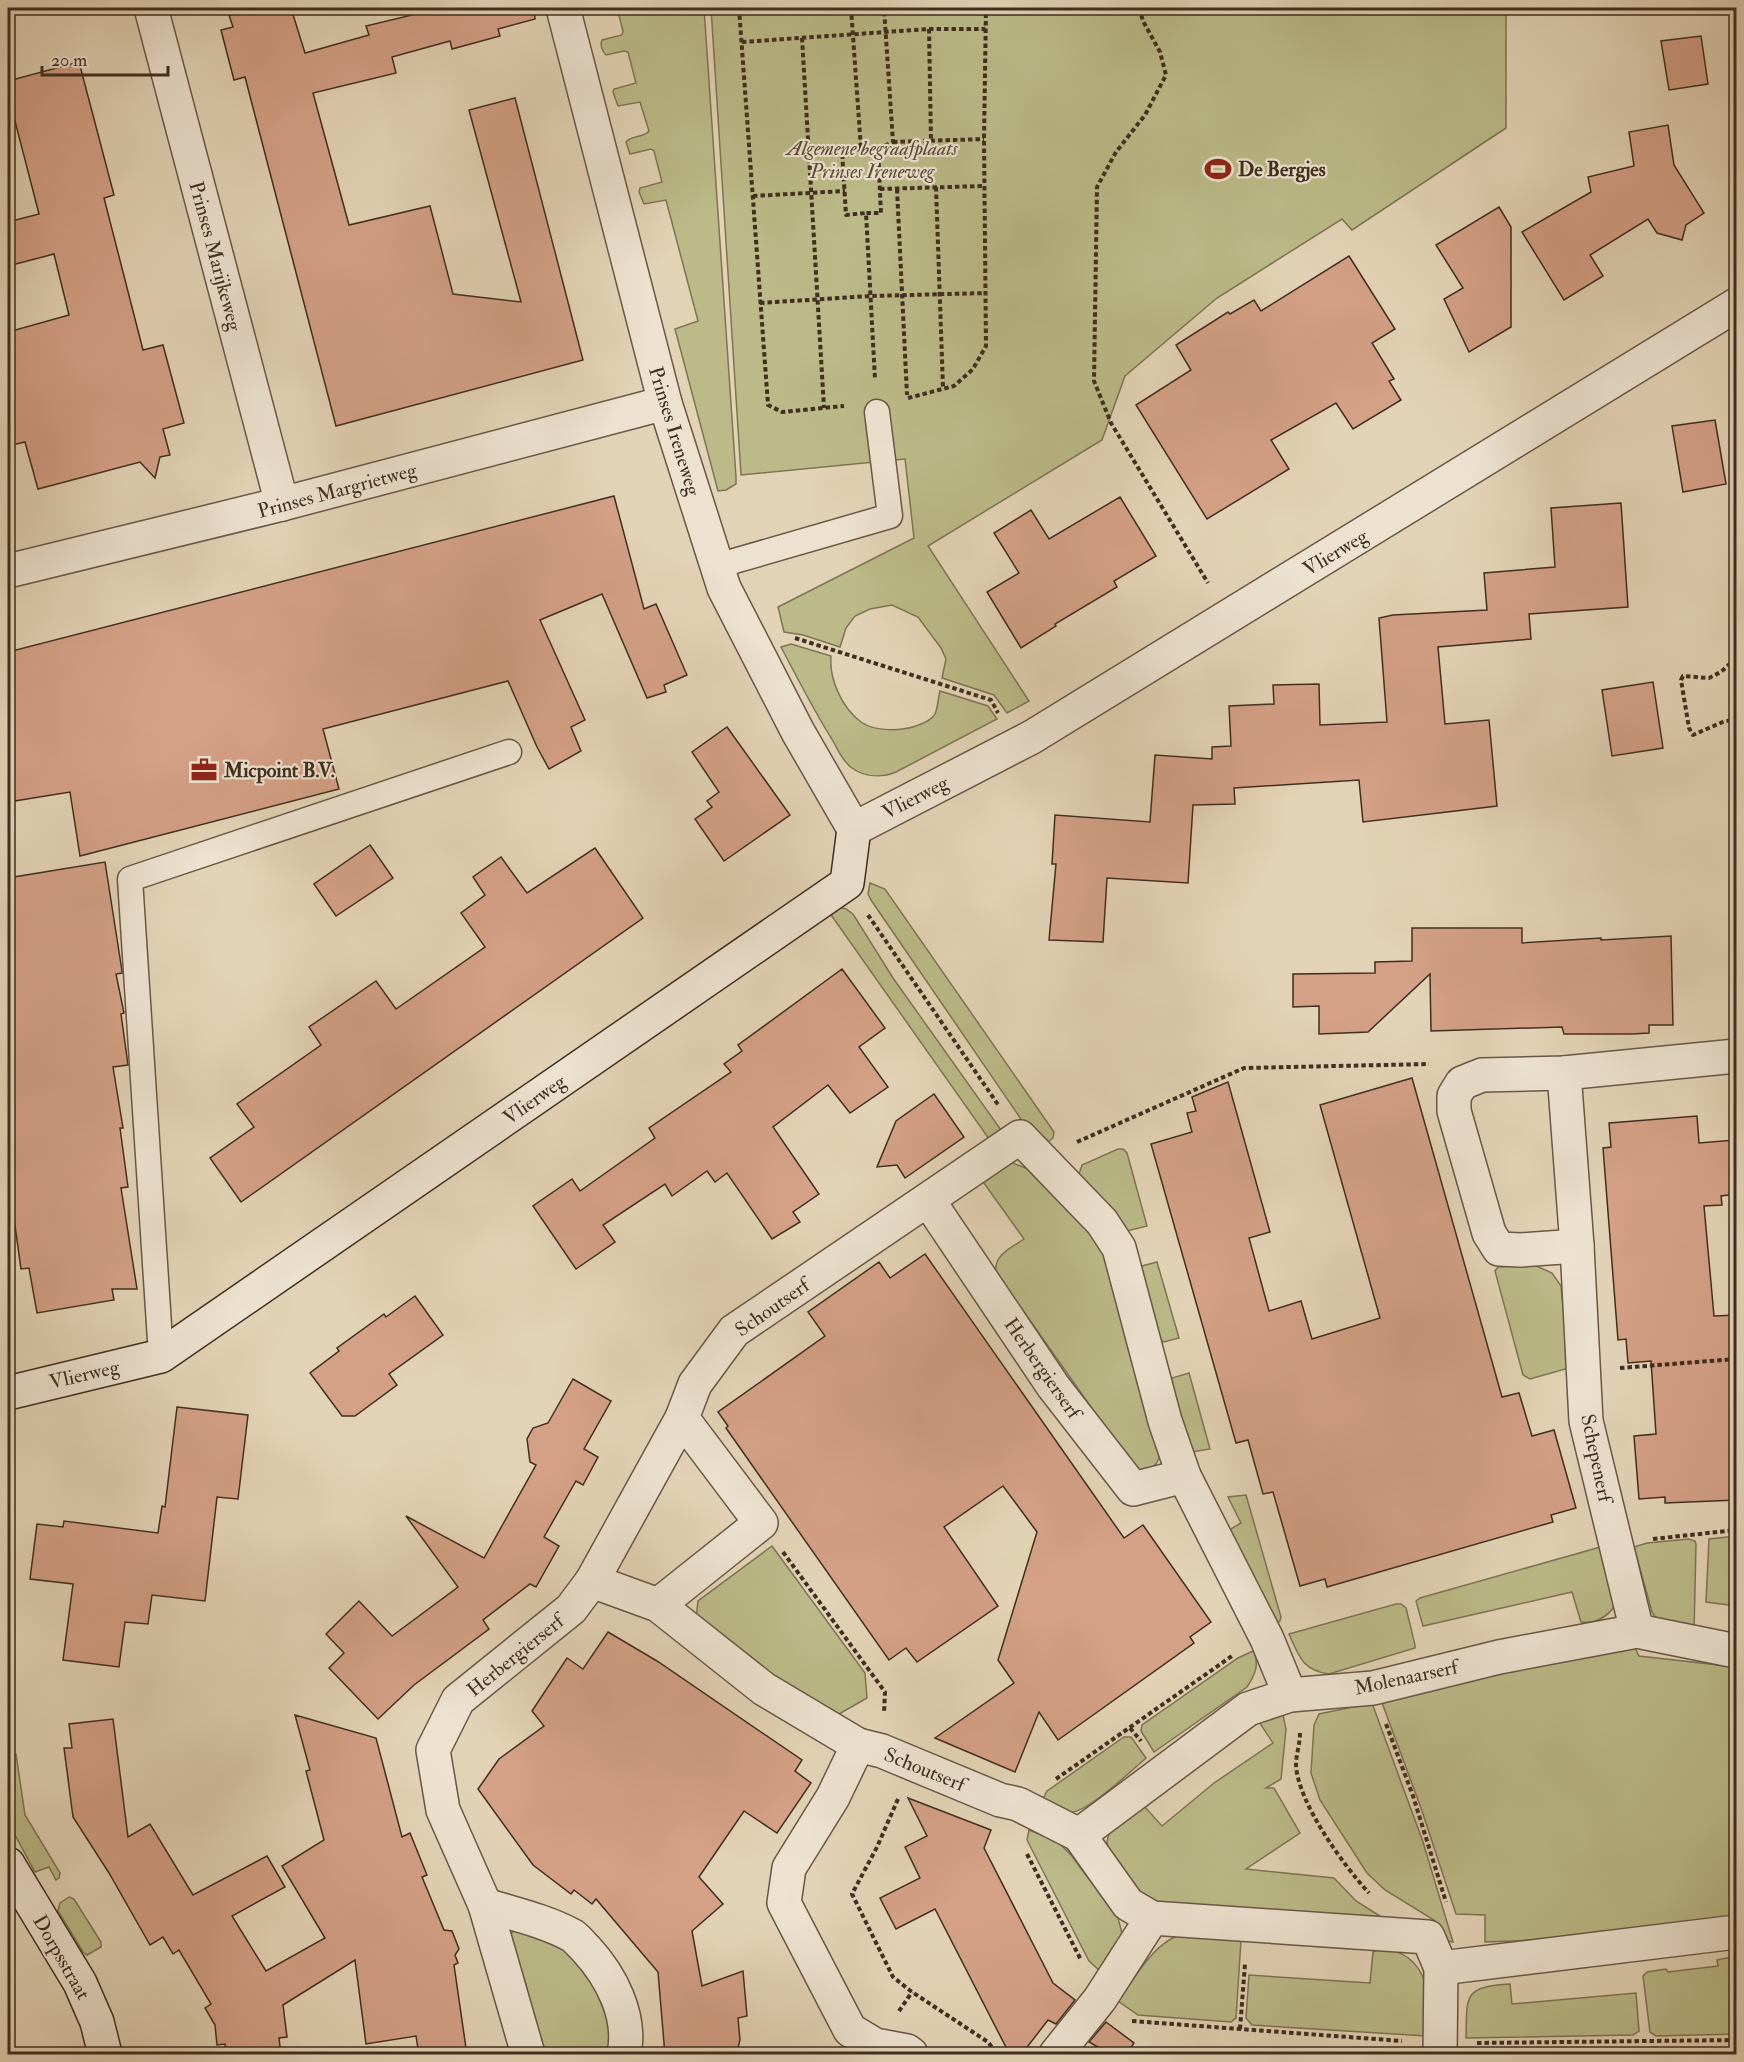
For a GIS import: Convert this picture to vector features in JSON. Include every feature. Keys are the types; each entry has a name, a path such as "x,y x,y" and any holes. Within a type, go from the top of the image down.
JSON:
{"street":[{"name":"Prinses Marijkeweg","path":"151,8 282,504"},
{"name":"Prinses Ireneweg","path":"563,8 665,403 724,588 798,732 854,829"},
{"name":"Vlierweg","path":"854,829 1017,744 1737,306"},
{"name":"Prinses Margrietweg","path":"8,571 282,504 665,403"},
{"path":"847,884 854,829"},
{"name":"Vlierweg","path":"8,1393 161,1356 847,884"},
{"path":"1577,1245 1521,1250 1499,1249 1489,1233 1454,1111 1454,1096 1462,1083 1482,1075 1564,1072 1737,1056"},
{"name":"Schepenerf","path":"1564,1072 1577,1245 1586,1421 1637,1631"},
{"path":"1031,1147 1102,1222 1119,1248 1165,1421 1184,1476 1268,1639 1290,1695"},
{"name":"Schoutserf","path":"682,1419 695,1384 734,1331 928,1200 1031,1147"},
{"name":"Herbergierserf","path":"928,1200 1053,1386 1133,1489 1184,1476"},
{"path":"658,1605 761,1522 682,1419"},
{"name":"Herbergierserf","path":"528,2055 485,1905 443,1810 433,1750 458,1700 571,1609 592,1581 682,1419"},
{"name":"Schoutserf","path":"592,1581 658,1605 764,1689 858,1745 882,1751 1000,1800 1018,1804 1079,1835 1128,1904 1152,1918"},
{"name":"Molenaarserf","path":"1079,1835 1248,1709 1290,1695 1373,1688 1499,1657 1637,1631 1737,1652"},
{"path":"858,1745 833,1797 789,1868 784,1903 850,2030 874,2045 907,2051 911,2055"},
{"name":"Dorpsstraat","path":"8,1864 80,1983 97,2022 105,2055"},
{"path":"485,1905 546,1924 574,1937 603,1968 623,2014 624,2055"},
{"path":"1056,2055 1100,1999 1152,1918 1428,1937 1452,1966 1440,2049"},
{"path":"1452,1966 1737,1932"}],"lane":[{"path":"717,566 890,516 877,407"},
{"path":"161,1356 130,879 509,752"}],"path":[{"path":"739,8 768,405 782,412 877,407 954,386 973,369 986,346 984,139 986,8"},
{"path":"850,8 861,149"},
{"path":"884,8 893,142"},
{"path":"1139,8 1143,21 1160,52 1166,75 1145,115 1116,152 1097,187 1094,381 1111,423 1229,616"},
{"path":"742,42 929,29 985,29"},
{"path":"929,29 931,141"},
{"path":"802,38 824,408"},
{"path":"878,149 882,213 846,215 842,151 878,149 893,142 984,139"},
{"path":"880,189 985,186"},
{"path":"936,187 943,388"},
{"path":"897,189 908,398"},
{"path":"753,196 845,191"},
{"path":"866,213 877,407"},
{"path":"760,303 871,296 987,293"},
{"path":"756,651 790,637 991,700 1017,744"},
{"path":"1737,658 1721,672 1709,678 1683,676 1681,680 1692,735 1725,721 1737,720"},
{"path":"847,884 1031,1147 1244,1068 1431,1064 1462,1083"},
{"path":"1584,1371 1737,1359"},
{"path":"1617,1544 1695,1533 1737,1530"},
{"path":"1018,1804 1229,1657 1268,1639"},
{"path":"1373,1688 1413,1796 1442,1888 1452,1966"},
{"path":"1290,1695 1300,1735 1296,1765 1303,1795 1351,1874 1372,1895"},
{"path":"1026,1852 1100,1999 1130,2021 1240,2029 1440,2049"},
{"path":"1240,2029 1248,1925"},
{"path":"1473,2044 1737,2040"}],"green space":[{"path":"617,8 704,8 736,477 736,484 726,490 718,491 675,329 698,321 666,200 644,204 639,192 640,188 662,182 654,151 651,149 630,154 626,142 649,131 640,102 618,106 613,92 614,89 636,83 628,52 606,55 601,44 602,40 622,35"},
{"name":"Algemene begraafplaats Prinses Ireneweg","path":"711,8 1506,8 1506,128 1352,230 1342,219 1217,298 1125,376 1102,440 928,546 1029,701 1007,713 994,695 942,678 946,659 941,648 918,617 892,605 870,609 855,616 846,628 840,647 803,635 784,632 778,607 914,538 905,459 741,475"},
{"path":"791,644 831,656 832,674 843,701 854,716 873,728 896,730 924,723 935,714 940,691 988,706 997,719 896,772 879,776 862,773 852,768 843,759 813,707 781,647"},
{"path":"870,883 885,889 1054,1132 1053,1138 1044,1145 1025,1125 871,900 868,894"},
{"path":"839,907 853,914 893,978 1001,1130 989,1139 829,912"},
{"path":"1118,1149 1123,1149 1127,1153 1147,1226 1127,1231 1078,1177 1082,1165"},
{"path":"1006,1163 1013,1163 1028,1169 1090,1232 1101,1247 1107,1261 1161,1454 1149,1470 1136,1471 996,1272 1001,1256 1024,1239 981,1179"},
{"path":"1157,1262 1179,1338 1164,1342 1160,1340 1139,1271 1142,1266"},
{"path":"1534,1265 1552,1273 1561,1286 1569,1368 1530,1379 1523,1375 1495,1271 1498,1267"},
{"path":"1189,1373 1210,1449 1192,1452 1170,1384 1172,1378"},
{"path":"1246,1495 1281,1617 1280,1621 1274,1625 1229,1530 1241,1523 1228,1497"},
{"path":"1736,1536 1736,1606 1706,1602 1709,1539"},
{"path":"1689,1539 1695,1541 1696,1544 1694,1632 1660,1624 1652,1612 1634,1547 1647,1543"},
{"path":"772,1546 865,1673 867,1698 832,1718 696,1619 698,1601"},
{"path":"1604,1546 1615,1605 1601,1619 1581,1622 1572,1592 1423,1626 1416,1601 1420,1598"},
{"path":"1401,1604 1406,1608 1415,1648 1329,1674 1313,1669 1303,1661 1289,1634"},
{"path":"1627,1646 1635,1648 1639,1656 1736,1667 1736,1916 1568,1939 1485,1942 1485,1915 1456,1914 1421,1808 1381,1700 1497,1671"},
{"path":"1253,1651 1256,1669 1247,1687 1154,1752 1141,1731 1142,1725 1238,1658"},
{"path":"1372,1703 1423,1842 1453,1942 1448,1941 1434,1920 1385,1890 1367,1873 1320,1800 1311,1773 1314,1725 1319,1714"},
{"path":"1282,1711 1286,1729 1281,1779 1266,1788 1274,1788 1300,1833 1246,1869 1334,1878 1356,1901 1380,1916 1377,1918 1156,1904 1142,1897 1109,1852 1107,1842 1109,1833 1144,1806 1162,1826 1214,1783 1273,1743 1257,1719"},
{"path":"1124,1737 1131,1737 1146,1758 1111,1789 1090,1804 1073,1812 1060,1811 1040,1804 1047,1791"},
{"path":"16,1754 25,1815 60,1873 56,1880 49,1867 35,1872 15,1835 8,1816 8,1755"},
{"path":"1029,1830 1057,1841 1071,1855 1118,1918 1123,1937 1102,1973 1089,1961 1027,1840"},
{"path":"69,1897 74,1899 101,1942 101,1947 87,1955 58,1911 60,1903"},
{"path":"519,1928 551,1935 599,1980 614,2054 541,2054 526,1985 510,1941 512,1932"},
{"path":"1179,1935 1241,1940 1236,2018 1231,2022 1138,2015 1118,2001 1152,1955 1169,1940"},
{"path":"1379,1949 1402,1954 1414,1963 1422,1975 1427,1995 1426,2036 1252,2025 1246,2018 1249,1975 1370,1983 1373,1952"},
{"path":"1736,1956 1736,2034 1656,2036 1650,2032 1643,1976 1647,1972 1718,1966 1717,1960"},
{"path":"1510,1984 1512,2004 1636,1993 1639,2031 1633,2035 1466,2038 1468,2003 1471,1996 1483,1988"}],"building":[{"path":"257,8 291,8 305,53 369,35 366,26 441,8 534,8 535,19 498,29 500,36 452,49 450,41 392,57 396,73 313,93 349,225 430,206 453,294 521,302 469,110 515,98 583,360 336,426 245,77 234,80 221,30 233,27 229,15"},
{"path":"1701,36 1708,84 1669,90 1661,41"},
{"path":"79,62 114,195 104,198 143,350 163,345 184,423 163,429 170,455 160,457 155,478 140,462 38,489 25,442 8,446 8,332 69,315 54,254 8,266 8,222 39,214 8,94 8,81"},
{"path":"1668,125 1674,165 1704,213 1686,225 1682,240 1657,233 1648,219 1590,255 1603,276 1564,300 1522,232 1591,192 1588,177 1634,166 1629,132"},
{"path":"1499,207 1511,227 1511,327 1469,352 1444,299 1463,288 1436,245"},
{"path":"1349,256 1395,329 1372,343 1394,379 1389,381 1401,400 1353,429 1336,403 1271,440 1289,469 1207,519 1136,405 1191,370 1176,345 1228,312 1230,314 1254,300 1261,311"},
{"path":"1715,420 1726,484 1683,492 1672,426"},
{"path":"614,496 644,609 656,604 687,675 664,685 666,692 647,698 602,594 540,620 585,720 571,727 581,751 549,769 508,681 323,729 339,789 80,856 70,792 8,802 8,652"},
{"path":"1120,497 1156,556 1114,581 1117,587 1055,624 1056,626 1021,648 987,592 1019,573 994,533 1031,510 1049,539"},
{"path":"1621,503 1628,607 1529,614 1531,639 1438,647 1445,724 1489,720 1497,806 1363,822 1359,780 1234,788 1235,804 1193,805 1188,883 1107,878 1103,942 1049,940 1056,864 1052,864 1055,815 1150,822 1155,755 1212,759 1212,747 1231,746 1229,706 1274,704 1273,685 1319,684 1320,725 1387,722 1379,618 1393,615 1487,610 1484,573 1555,567 1551,508"},
{"path":"1653,682 1663,748 1612,756 1602,690"},
{"path":"727,727 790,815 724,861 695,819 712,807 707,801 719,792 692,752"},
{"path":"370,845 393,878 336,916 314,884"},
{"path":"595,848 643,918 241,1202 210,1158 254,1127 237,1104 321,1045 309,1027 376,981 396,1009 485,947 461,913 485,895 473,877 501,857 527,893"},
{"path":"105,862 122,971 116,974 124,1013 121,1014 128,1065 113,1067 123,1128 120,1128 128,1187 121,1188 137,1289 112,1289 114,1300 37,1313 29,1268 21,1269 8,1175 8,878"},
{"path":"1412,928 1522,928 1522,943 1671,936 1673,1025 1649,1025 1649,1033 1632,1034 1564,1034 1562,1027 1431,1031 1430,974 1368,1032 1319,1034 1319,1006 1293,1007 1293,974 1375,973 1375,962 1412,961"},
{"path":"842,969 885,1028 859,1047 888,1087 850,1113 828,1085 773,1127 819,1194 793,1212 800,1222 772,1239 727,1173 715,1182 707,1171 672,1196 665,1184 603,1225 615,1242 576,1269 533,1206 572,1179 580,1191 655,1138 649,1128 731,1072 724,1064 742,1051 738,1045"},
{"path":"1412,1078 1502,1397 1519,1393 1532,1436 1554,1430 1576,1508 1551,1515 1553,1522 1327,1587 1325,1579 1300,1586 1273,1492 1263,1494 1248,1440 1236,1443 1151,1144 1192,1132 1187,1113 1196,1111 1192,1097 1228,1082 1270,1232 1249,1238 1269,1311 1301,1301 1312,1339 1380,1318 1320,1105"},
{"path":"934,1094 964,1137 905,1178 897,1165 877,1167 896,1121"},
{"path":"1697,1116 1699,1143 1735,1140 1737,1194 1721,1196 1722,1205 1704,1206 1714,1316 1737,1315 1737,1500 1665,1503 1665,1497 1639,1499 1634,1436 1656,1434 1651,1361 1628,1363 1626,1339 1618,1340 1603,1148 1611,1147 1609,1123"},
{"path":"925,1254 1124,1538 1143,1525 1211,1622 1190,1637 1194,1643 1058,1740 1039,1712 1015,1772 935,1738 1014,1683 998,1660 1037,1532 1003,1486 944,1527 998,1606 917,1662 906,1648 889,1660 726,1428 728,1426 718,1412 825,1336 808,1312 879,1262 890,1278"},
{"path":"415,1296 443,1335 389,1374 397,1385 355,1416 342,1416 310,1373 339,1351 337,1348 384,1314 386,1317"},
{"path":"573,1379 611,1401 584,1449 598,1457 583,1485 576,1481 544,1537 559,1546 536,1587 530,1584 483,1620 489,1629 414,1685 378,1719 329,1668 344,1653 326,1634 359,1601 392,1636 458,1587 406,1516 484,1558 536,1465 530,1462 527,1439 533,1428 548,1423"},
{"path":"177,1407 248,1415 238,1499 217,1497 205,1601 152,1595 148,1624 125,1622 119,1667 63,1660 73,1584 30,1579 37,1524 63,1527 64,1521 158,1533 162,1506 165,1507"},
{"path":"608,1632 657,1661 802,1760 795,1771 811,1783 777,1833 744,1811 699,1877 723,1904 692,1931 702,1986 743,1971 747,2016 738,2018 740,2040 736,2055 665,2055 658,1972 596,1899 592,1904 574,1890 571,1894 533,1865 478,1789 499,1759 544,1726 532,1711 567,1658 583,1669"},
{"path":"295,1715 376,1738 402,1837 410,1833 427,1875 422,1877 444,1930 452,1931 459,1949 455,1955 458,1963 454,1965 467,2055 419,2055 416,2036 366,2044 355,1960 283,2005 287,2037 279,2038 281,2055 226,2055 225,2044 217,2045 215,2025 205,2008 211,2004 179,1950 173,1954 163,1937 150,1945 109,1873 73,1817 64,1748 72,1748 69,1724 113,1719 128,1837 150,1824 193,1895 267,1856 285,1887 232,1916 266,1971 325,1938 282,1866 324,1840 306,1771 310,1770"},
{"path":"908,1798 991,1830 984,1848 1053,1983 1075,2000 1056,2024 1048,2020 1021,2055 1010,2055 935,1909 896,1929 880,1898 920,1878 905,1847 927,1836"},
{"path":"1106,2022 1134,2043 1126,2055 1112,2055 1089,2042"}],"place":[{"name":"De Bergjes","path":"1218,169"},
{"name":"Micpoint B.V.","path":"204,770"}]}
